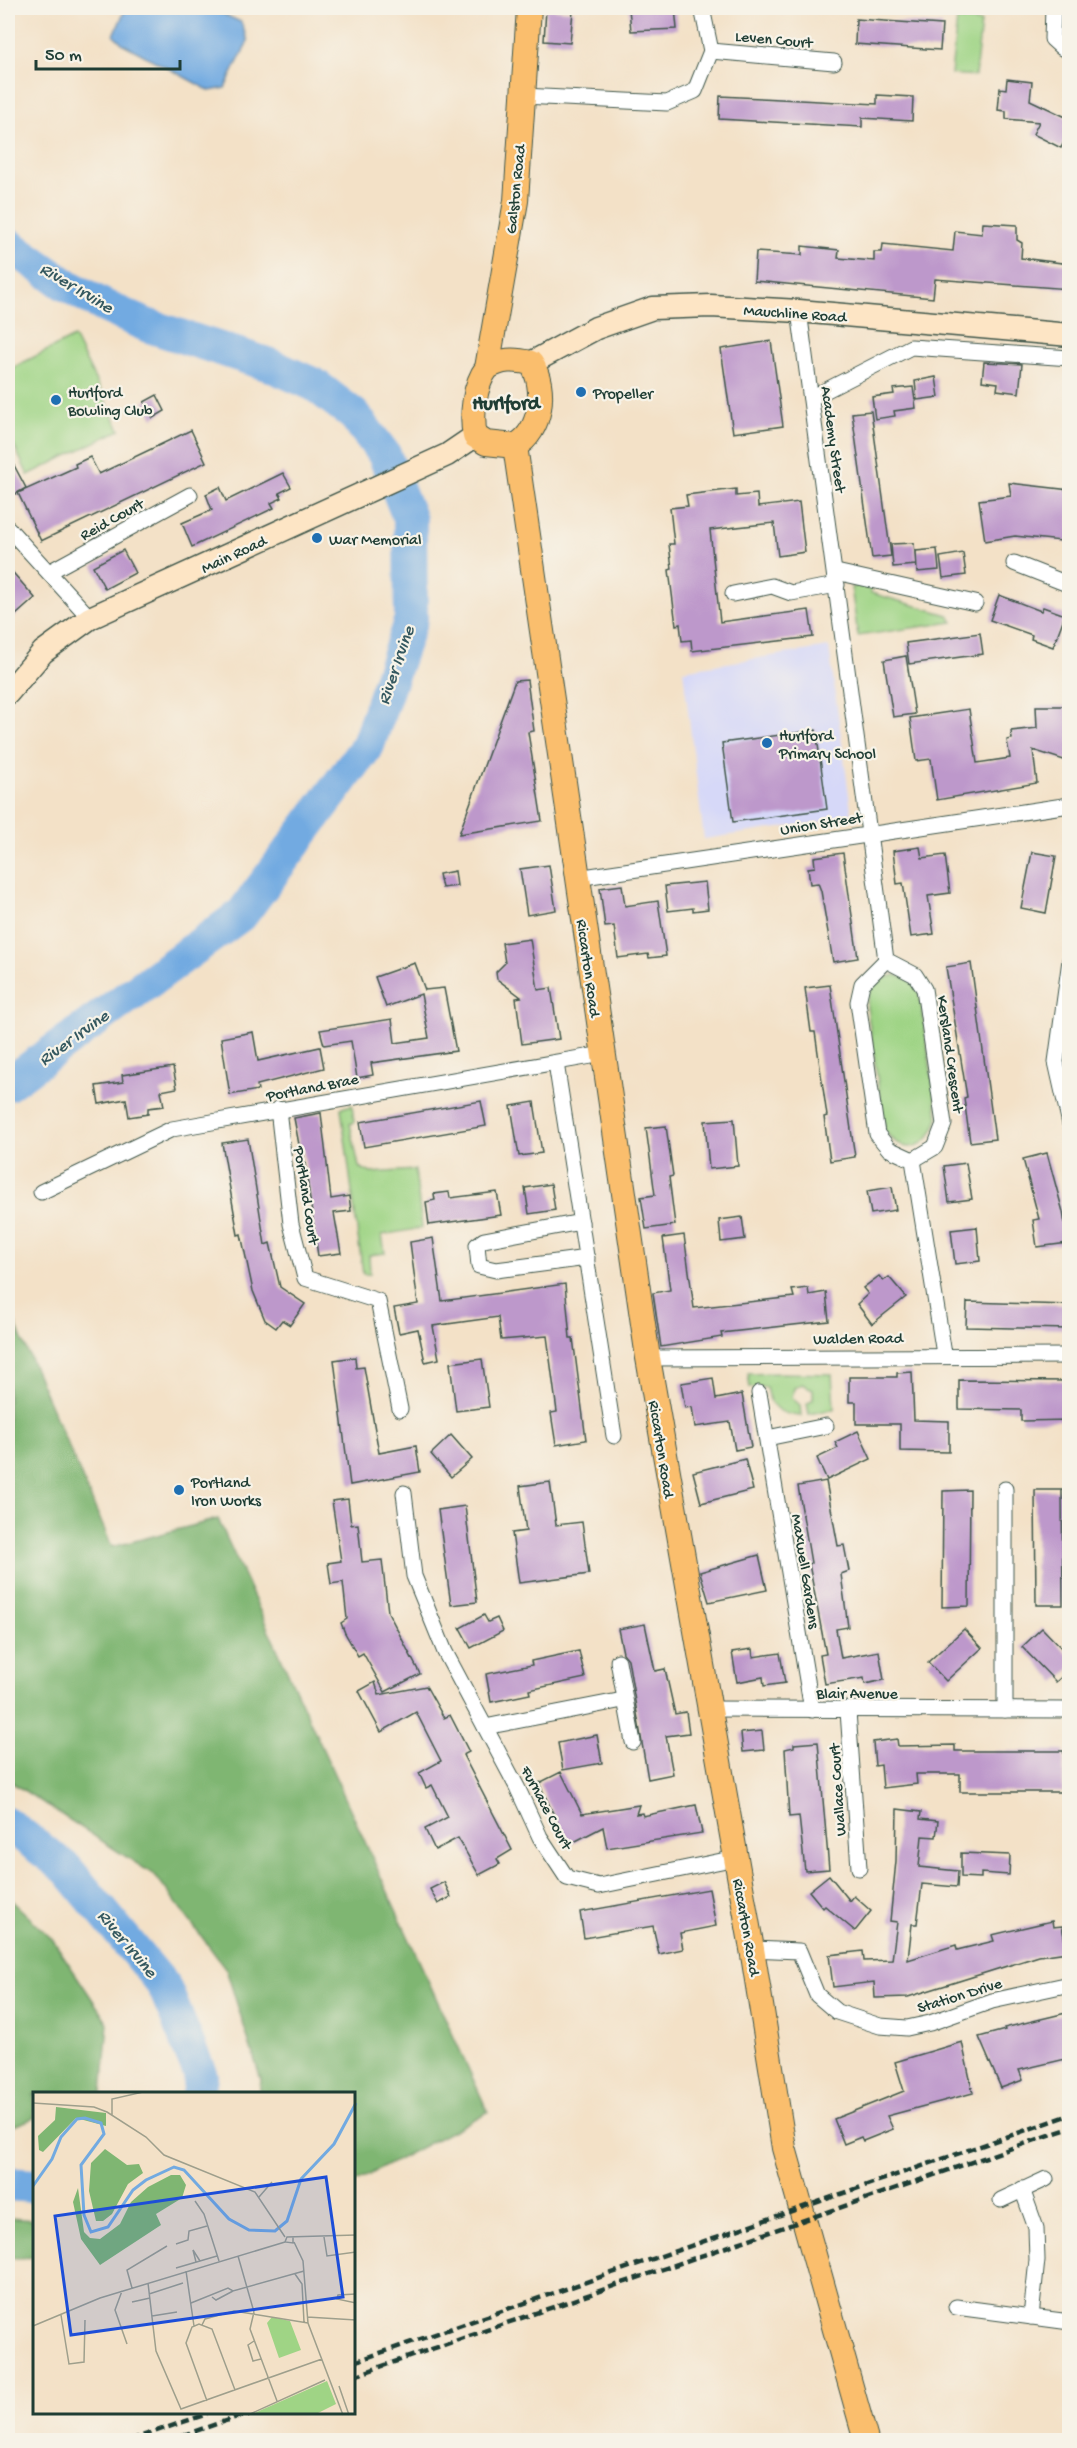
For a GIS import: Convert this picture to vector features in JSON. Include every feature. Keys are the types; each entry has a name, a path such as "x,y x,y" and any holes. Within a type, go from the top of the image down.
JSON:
{"main road":[{"name":"Galston Road","path":"487,368 516,201 530,8"},
{"name":"Mauchline Road","path":"531,363 596,328 653,308 711,306 799,311 1070,335"},
{"path":"505,360 531,363 540,383 535,422 529,435 515,446 486,443 476,436 474,415 481,378 487,368 505,360"},
{"name":"Main Road","path":"8,693 43,652 90,618 447,455 476,436"},
{"name":"Riccarton Road","path":"515,446 648,1358 752,1949 784,2148 866,2440"}],"street":[{"path":"523,96 667,103 695,91 711,51 702,8"},
{"path":"1053,8 1052,39 1062,48 1070,51"},
{"name":"Leven Court","path":"711,51 834,62"},
{"name":"Academy Street","path":"799,311 868,833"},
{"path":"811,398 910,347 1070,358"},
{"name":"Reid Court","path":"49,572 190,495"},
{"path":"8,528 90,618"},
{"path":"1014,563 1070,585"},
{"path":"734,594 772,586 791,593 836,579 975,603"},
{"name":"Union Street","path":"578,878 868,833 1070,805"},
{"path":"868,833 886,960 862,984 858,1002 877,1134 889,1149 913,1160 944,1354"},
{"name":"Kersland Crescent","path":"886,960 915,975 924,989 944,1124 935,1147 913,1160"},
{"path":"1070,960 1056,1062 1070,1125"},
{"name":"Portland Brae","path":"41,1192 172,1129 603,1054"},
{"path":"556,1063 614,1436"},
{"name":"Portland Court","path":"278,1109 291,1224 305,1278 378,1301 400,1408"},
{"path":"581,1222 484,1240 477,1245 479,1266 496,1270 587,1258"},
{"name":"Walden Road","path":"648,1358 944,1354 1070,1356"},
{"name":"Maxwell Gardens","path":"759,1393 812,1710"},
{"path":"767,1438 826,1426"},
{"path":"1005,1489 1005,1710"},
{"name":"Furnace Court","path":"404,1493 414,1576 445,1652 540,1837 567,1878 599,1886 736,1858"},
{"path":"618,1661 623,1700 633,1742"},
{"path":"485,1727 623,1700"},
{"name":"Blair Avenue","path":"710,1709 1070,1710"},
{"name":"Wallace Court","path":"848,1711 859,1868"},
{"name":"Station Drive","path":"752,1949 799,1951 818,1995 837,2012 880,2026 907,2028 930,2024 992,2001 1070,1984"},
{"path":"1001,2200 1046,2179"},
{"path":"1022,2189 1036,2228 1037,2260 1031,2316"},
{"path":"956,2307 1070,2322"}],"shaded area":[{"name":"Hurlford Primary School","path":"829,647 852,817 704,839 683,670"}],"green space":[{"path":"957,19 981,22 975,76 951,74"},
{"name":"Hurlford Bowling Club","path":"74,337 120,430 28,475 8,433 8,370"},
{"path":"869,584 871,593 948,615 953,622 858,636 851,587"},
{"path":"895,975 909,979 919,991 938,1118 929,1136 923,1142 909,1147 893,1140 885,1131 867,1007 869,994 874,985 882,979"},
{"path":"352,1105 354,1122 350,1124 359,1167 371,1173 415,1170 422,1228 382,1235 385,1253 369,1255 370,1274 363,1274 341,1108"},
{"path":"8,1307 112,1547 218,1519 488,2112 356,2182 356,2092 259,2092 261,2080 226,1969 156,1876 8,1780"},
{"path":"748,1374 832,1374 834,1409 809,1414 807,1404 813,1399 813,1389 802,1384 794,1388 792,1398 800,1405 801,1416 777,1409 770,1400 766,1387 750,1388"},
{"path":"8,1897 53,1940 108,2023 102,2092 33,2092 33,2118 8,2127"},
{"path":"8,2218 33,2220 33,2257 8,2259"}],"water":[{"path":"126,8 210,8 241,22 248,41 225,88 210,91 123,44 114,35"}],"building":[{"path":"629,8 675,8 677,29 631,31"},
{"path":"546,9 573,11 570,43 544,41"},
{"path":"856,19 942,25 940,50 855,44"},
{"path":"1007,79 1032,82 1030,100 1070,119 1070,130 1061,148 1033,134 1039,122 1006,119 1006,111 998,110 1000,88 1006,89"},
{"path":"877,95 913,97 912,121 862,118 862,127 719,119 720,96 877,104"},
{"path":"983,223 1017,225 1017,240 1022,243 1021,258 1070,264 1070,289 935,279 933,298 754,281 756,252 802,255 802,246 839,250 838,258 874,261 874,252 882,252 883,244 953,251 955,231 982,234"},
{"path":"771,341 783,426 733,433 721,349"},
{"path":"984,362 1022,364 1019,393 997,390 998,383 982,381"},
{"path":"936,377 939,397 917,400 915,381"},
{"path":"913,387 916,408 894,411 895,416 875,419 872,397 894,394 893,389"},
{"path":"157,395 165,411 153,418 144,402"},
{"path":"871,411 891,556 872,558 852,413"},
{"path":"191,430 206,462 41,541 18,493 76,467 75,464 90,457 99,474"},
{"path":"8,454 26,488 8,498"},
{"path":"283,473 291,487 279,493 282,498 271,503 274,508 192,547 182,523 212,510 206,494 220,487 226,501"},
{"path":"1009,483 1070,490 1070,542 1015,536 985,541 979,500 1011,496"},
{"path":"736,489 736,496 757,494 758,507 799,502 805,552 778,556 774,523 710,530 720,622 809,610 813,637 692,651 691,640 682,641 680,624 676,625 669,570 672,569 669,544 674,544 670,508 688,506 686,495"},
{"path":"914,543 916,565 893,567 891,544"},
{"path":"937,549 939,570 917,572 916,551"},
{"path":"123,550 135,573 105,589 93,566"},
{"path":"963,553 966,575 943,578 940,557"},
{"path":"8,567 35,598 8,622"},
{"path":"999,595 1041,611 1043,607 1065,615 1053,647 1031,639 1032,635 990,620"},
{"path":"980,633 983,654 909,664 906,643"},
{"path":"906,656 915,714 893,717 884,660"},
{"path":"527,680 534,731 528,732 542,821 459,834 515,681"},
{"path":"1036,706 1070,706 1070,762 1033,750 1037,783 937,800 931,759 916,761 910,718 969,709 977,763 1010,758 1007,740 1012,739 1011,731 1037,728"},
{"path":"816,730 827,809 733,822 722,743"},
{"path":"920,847 922,858 945,855 950,893 928,896 934,934 911,937 903,883 897,884 893,851"},
{"path":"1032,852 1056,856 1046,913 1021,908"},
{"path":"843,853 858,958 833,962 821,891 818,883 810,884 808,868 815,867 814,857"},
{"path":"549,865 556,910 527,915 520,869"},
{"path":"455,871 457,886 442,888 439,874"},
{"path":"705,882 708,909 668,911 665,886"},
{"path":"622,885 625,906 658,901 666,956 649,958 648,954 618,958 614,926 605,927 600,888"},
{"path":"530,939 538,990 551,988 559,1039 522,1044 516,998 521,997 497,979 496,972 505,963 502,943"},
{"path":"415,963 425,990 444,988 456,1051 371,1063 373,1075 357,1078 351,1041 324,1045 320,1030 392,1019 395,1043 429,1038 421,994 386,1007 375,977"},
{"path":"971,963 995,1139 970,1142 964,1098 967,1097 946,967"},
{"path":"830,985 855,1157 830,1161 824,1117 827,1116 815,1032 811,1032 805,988"},
{"path":"253,1032 258,1061 320,1047 324,1068 257,1085 258,1090 230,1095 221,1038"},
{"path":"173,1067 177,1088 161,1091 164,1106 148,1108 148,1114 129,1117 126,1099 99,1104 96,1086 123,1082 122,1075"},
{"path":"481,1101 486,1126 364,1147 360,1122"},
{"path":"534,1102 542,1153 519,1156 511,1106"},
{"path":"321,1113 331,1199 349,1196 351,1211 334,1213 341,1253 318,1256 303,1149 300,1150 294,1118"},
{"path":"734,1119 738,1166 709,1169 705,1121"},
{"path":"666,1126 673,1176 669,1177 675,1225 646,1229 641,1197 655,1195 646,1128"},
{"path":"248,1139 265,1245 270,1243 280,1287 305,1304 290,1325 282,1320 276,1328 265,1320 253,1291 241,1234 238,1235 222,1143"},
{"path":"1047,1153 1063,1212 1068,1243 1037,1247 1033,1220 1039,1219 1023,1159"},
{"path":"966,1163 972,1199 949,1202 944,1166"},
{"path":"551,1184 555,1210 529,1214 525,1188"},
{"path":"892,1187 896,1210 871,1214 867,1191"},
{"path":"449,1192 450,1198 497,1192 501,1215 429,1225 426,1202 435,1200 434,1194"},
{"path":"742,1217 745,1239 721,1242 719,1220"},
{"path":"977,1227 980,1261 955,1264 951,1230"},
{"path":"684,1235 694,1308 794,1297 792,1290 808,1288 809,1295 826,1292 829,1321 721,1333 722,1337 661,1347 653,1293 670,1290 663,1238"},
{"path":"433,1238 442,1301 565,1284 570,1338 573,1338 586,1440 556,1445 551,1413 557,1412 547,1336 501,1340 498,1317 433,1326 439,1359 425,1362 418,1329 399,1333 394,1308 418,1304 410,1242"},
{"path":"879,1276 883,1281 889,1277 906,1297 872,1324 857,1304 868,1294 863,1288"},
{"path":"967,1302 1070,1305 1070,1329 966,1327"},
{"path":"355,1357 356,1368 364,1367 379,1453 416,1446 420,1472 350,1485 334,1360"},
{"path":"482,1359 489,1407 456,1411 450,1363"},
{"path":"912,1372 914,1420 949,1421 949,1452 900,1451 900,1424 856,1424 856,1402 849,1402 849,1377 897,1377 897,1373"},
{"path":"713,1378 716,1399 742,1394 751,1447 735,1450 730,1422 695,1427 692,1407 685,1408 681,1383"},
{"path":"959,1380 1070,1381 1070,1420 1021,1421 1021,1410 959,1409"},
{"path":"858,1431 871,1459 827,1480 817,1458 838,1448 835,1442"},
{"path":"451,1435 472,1459 451,1477 431,1454"},
{"path":"745,1459 753,1490 701,1503 693,1472"},
{"path":"826,1481 838,1546 844,1545 849,1571 841,1574 848,1627 836,1629 841,1658 879,1651 884,1680 865,1684 864,1678 825,1684 820,1655 826,1654 809,1564 811,1563 798,1486"},
{"path":"550,1482 556,1525 582,1522 589,1574 519,1583 512,1533 526,1531 520,1486"},
{"path":"970,1490 969,1606 942,1607 943,1491"},
{"path":"1035,1490 1062,1490 1063,1605 1036,1605"},
{"path":"348,1499 351,1525 358,1524 362,1562 382,1560 388,1612 420,1674 385,1692 363,1653 358,1656 341,1623 347,1619 343,1582 331,1584 328,1563 341,1561 332,1501"},
{"path":"465,1506 477,1602 451,1605 438,1510"},
{"path":"759,1555 767,1590 709,1602 700,1572"},
{"path":"484,1615 488,1622 497,1618 503,1631 471,1648 460,1628"},
{"path":"645,1624 655,1671 665,1669 675,1714 686,1712 689,1733 666,1736 673,1774 648,1779 628,1659 623,1653 618,1629"},
{"path":"1042,1628 1070,1657 1070,1669 1056,1682 1022,1647"},
{"path":"964,1629 982,1648 946,1681 928,1662"},
{"path":"752,1649 753,1657 780,1653 785,1683 764,1686 763,1677 737,1682 732,1652"},
{"path":"579,1651 585,1678 529,1690 530,1694 491,1702 486,1674 532,1665 531,1661"},
{"path":"375,1682 379,1695 426,1686 444,1718 450,1715 469,1752 463,1755 512,1850 497,1859 500,1864 479,1875 458,1838 435,1850 425,1829 448,1817 432,1785 426,1788 419,1773 441,1761 416,1712 381,1732 359,1691"},
{"path":"762,1731 764,1750 743,1752 741,1733"},
{"path":"597,1735 602,1763 563,1770 558,1743"},
{"path":"897,1739 898,1746 955,1745 955,1751 1064,1751 1063,1792 960,1792 960,1774 916,1774 917,1784 883,1788 881,1765 875,1766 873,1742"},
{"path":"818,1742 829,1869 805,1871 799,1816 789,1817 785,1749 794,1747 794,1744"},
{"path":"561,1772 582,1814 639,1805 636,1814 642,1813 643,1816 696,1805 702,1833 607,1848 603,1827 568,1845 539,1783"},
{"path":"897,1809 921,1812 920,1819 938,1821 936,1837 922,1836 919,1867 958,1871 957,1887 922,1884 917,1924 912,1924 908,1960 956,1945 957,1950 994,1941 992,1935 1052,1921 1053,1927 1062,1926 1067,1952 1039,1956 908,1997 875,1998 874,1982 833,1987 829,1955 863,1951 864,1961 892,1960 897,1922 890,1921 896,1861"},
{"path":"961,1853 1010,1855 1009,1875 981,1873 981,1878 961,1877"},
{"path":"829,1875 850,1901 854,1896 871,1911 855,1931 825,1906 823,1908 809,1891"},
{"path":"444,1882 451,1897 438,1904 430,1889"},
{"path":"709,1889 716,1926 680,1933 683,1949 659,1954 653,1926 584,1938 580,1912"},
{"path":"1070,2012 1070,2058 1019,2070 1023,2080 1001,2088 979,2037 1005,2030 1004,2028"},
{"path":"962,2042 973,2093 887,2116 893,2129 863,2141 861,2137 844,2144 834,2119 904,2091 895,2062"}],"waterway":[{"name":"River Irvine","path":"8,244 63,283 104,306 146,325 270,365 315,385 354,415 384,454 410,520 411,619 368,745 242,914 8,1084"},
{"name":"River Irvine","path":"8,1824 67,1869 164,1986 201,2076 198,2092"},
{"name":"River Irvine","path":"8,2184 33,2186"}],"railway":[{"path":"356,2361 1070,2115"},
{"path":"356,2375 1070,2128"},
{"path":"130,2440 204,2415"},
{"path":"169,2440 243,2415"}],"place":[{"name":"Propeller","path":"581,392"},
{"name":"Hurlford Bowling Club","path":"56,400"},
{"name":"War Memorial","path":"317,538"},
{"name":"Hurlford Primary School","path":"767,743"},
{"name":"Portland Iron Works","path":"179,1490"}],"district":[{"name":"Hurlford","path":"506,402"}]}
